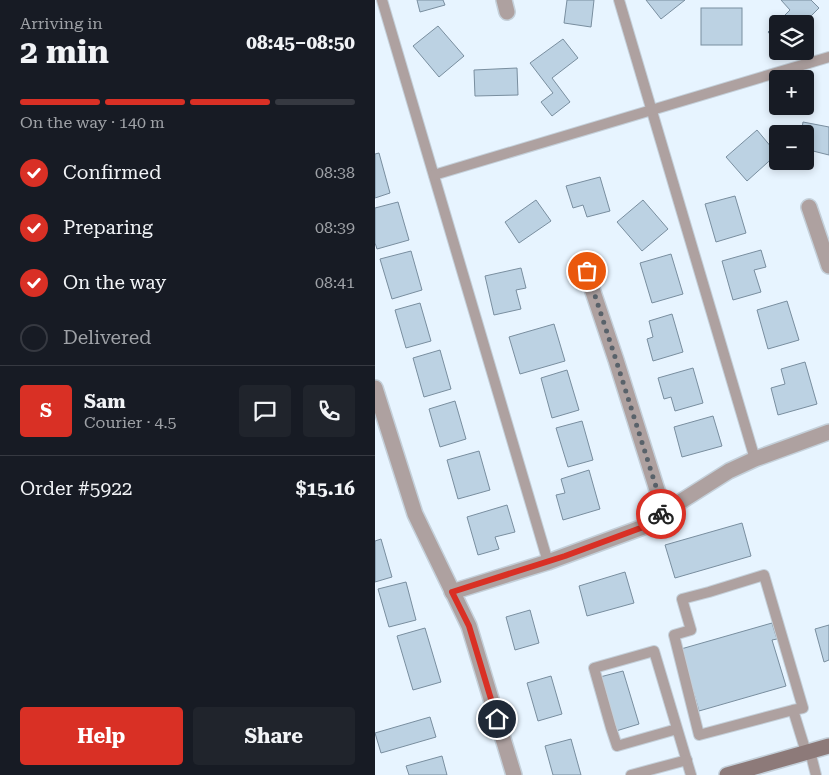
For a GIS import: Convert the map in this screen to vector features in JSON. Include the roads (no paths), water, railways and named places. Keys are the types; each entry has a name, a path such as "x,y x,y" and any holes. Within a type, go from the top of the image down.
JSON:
{"main road":[{"path":"727,775 754,771 829,746"}],"street":[{"path":"809,207 829,266"},
{"path":"587,271 664,512"},
{"path":"375,388 415,514 469,626 514,775"},
{"path":"452,592 548,562 646,526 664,512 729,471 755,459 829,432"}],"lane":[{"path":"382,0 548,562"},
{"path":"619,0 755,459"},
{"path":"434,175 829,57"},
{"path":"764,576 803,708 793,710 699,736 674,635 691,630 682,599 764,576"},
{"path":"677,729 617,746 594,668 654,651 691,775"},
{"path":"793,710 816,775"},
{"path":"631,775 687,760"}]}
